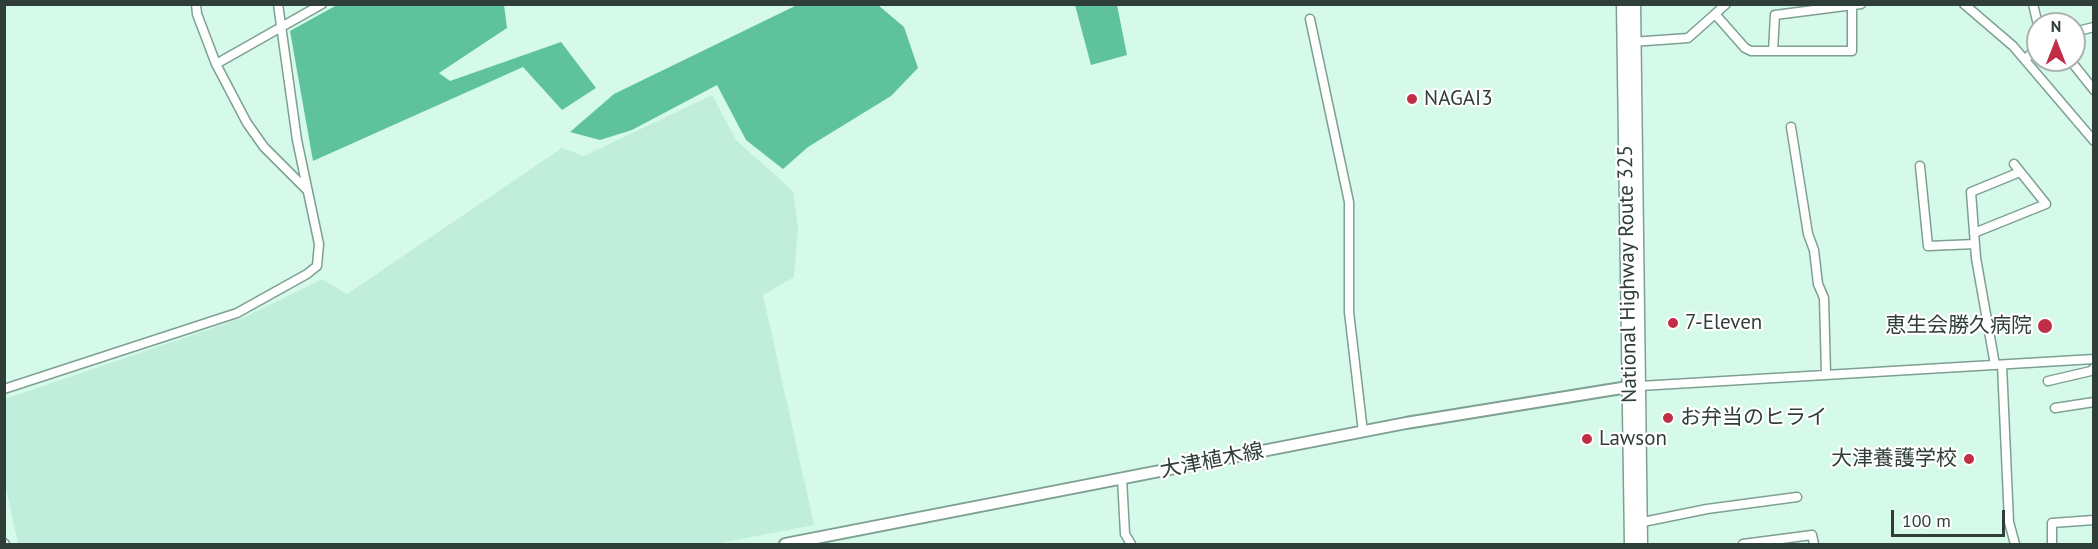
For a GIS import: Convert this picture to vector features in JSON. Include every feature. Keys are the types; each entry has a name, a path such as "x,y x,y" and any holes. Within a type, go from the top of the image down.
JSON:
{"highway":[{"name":"National Highway Route 325","path":"1623,4 1629,42 1635,386 1636,524 1632,544"},
{"name":"National Highway Route 325","path":"1629,42 1634,4"},
{"name":"National Highway Route 325","path":"1636,524 1641,544"}],"main road":[{"name":"大津植木線","path":"785,544 1485,408 1635,386"}],"street":[{"path":"196,4 197,14 216,64 247,123 264,147 308,192"},
{"path":"4,390 237,313 317,266 319,252 297,140 278,4"},
{"path":"216,64 322,4"},
{"path":"1629,42 1688,38 1726,4"},
{"path":"1964,4 2013,46 2094,141"},
{"path":"1715,14 1748,50 1773,51 1852,51 1856,5 1775,15 1773,51"},
{"path":"1310,19 1349,202 1349,312 1362,432"},
{"path":"2080,72 2094,90"},
{"path":"1791,127 1808,234 1814,250 1818,284 1824,298 1826,374"},
{"path":"1920,166 1928,246 1975,244"},
{"path":"1974,233 2046,204 2017,168 1971,192 1974,233 1975,244 1998,365 2009,522 2015,544"},
{"path":"1635,386 2094,359"},
{"path":"2048,381 2091,371 2094,368"},
{"path":"2055,408 2094,402"},
{"path":"1122,478 1125,534 1131,544"},
{"path":"1636,524 1707,509 1797,497"},
{"path":"2052,544 2052,523 2094,520"},
{"path":"1743,544 1812,535 1814,544"}],"shaded area":[{"path":"712,95 736,140 793,191 798,228 794,277 763,295 814,525 715,544 18,544 5,484 5,399 245,317 322,279 347,294 562,148 584,156"}],"green space":[{"path":"337,5 504,5 507,28 439,73 450,81 561,42 596,88 562,110 523,67 313,161 290,31"},
{"path":"797,5 878,5 904,27 918,68 891,96 808,147 783,169 746,140 717,85 632,130 600,140 570,132 614,94"},
{"path":"1075,5 1117,5 1127,55 1091,65"}],"place":[{"name":"NAGAI3","path":"1412,99"},
{"name":"7-Eleven","path":"1673,323"},
{"name":"恵生会勝久病院","path":"2045,326"},
{"name":"お弁当のヒライ","path":"1668,418"},
{"name":"Lawson","path":"1587,439"},
{"name":"大津養護学校","path":"1969,459"}]}
